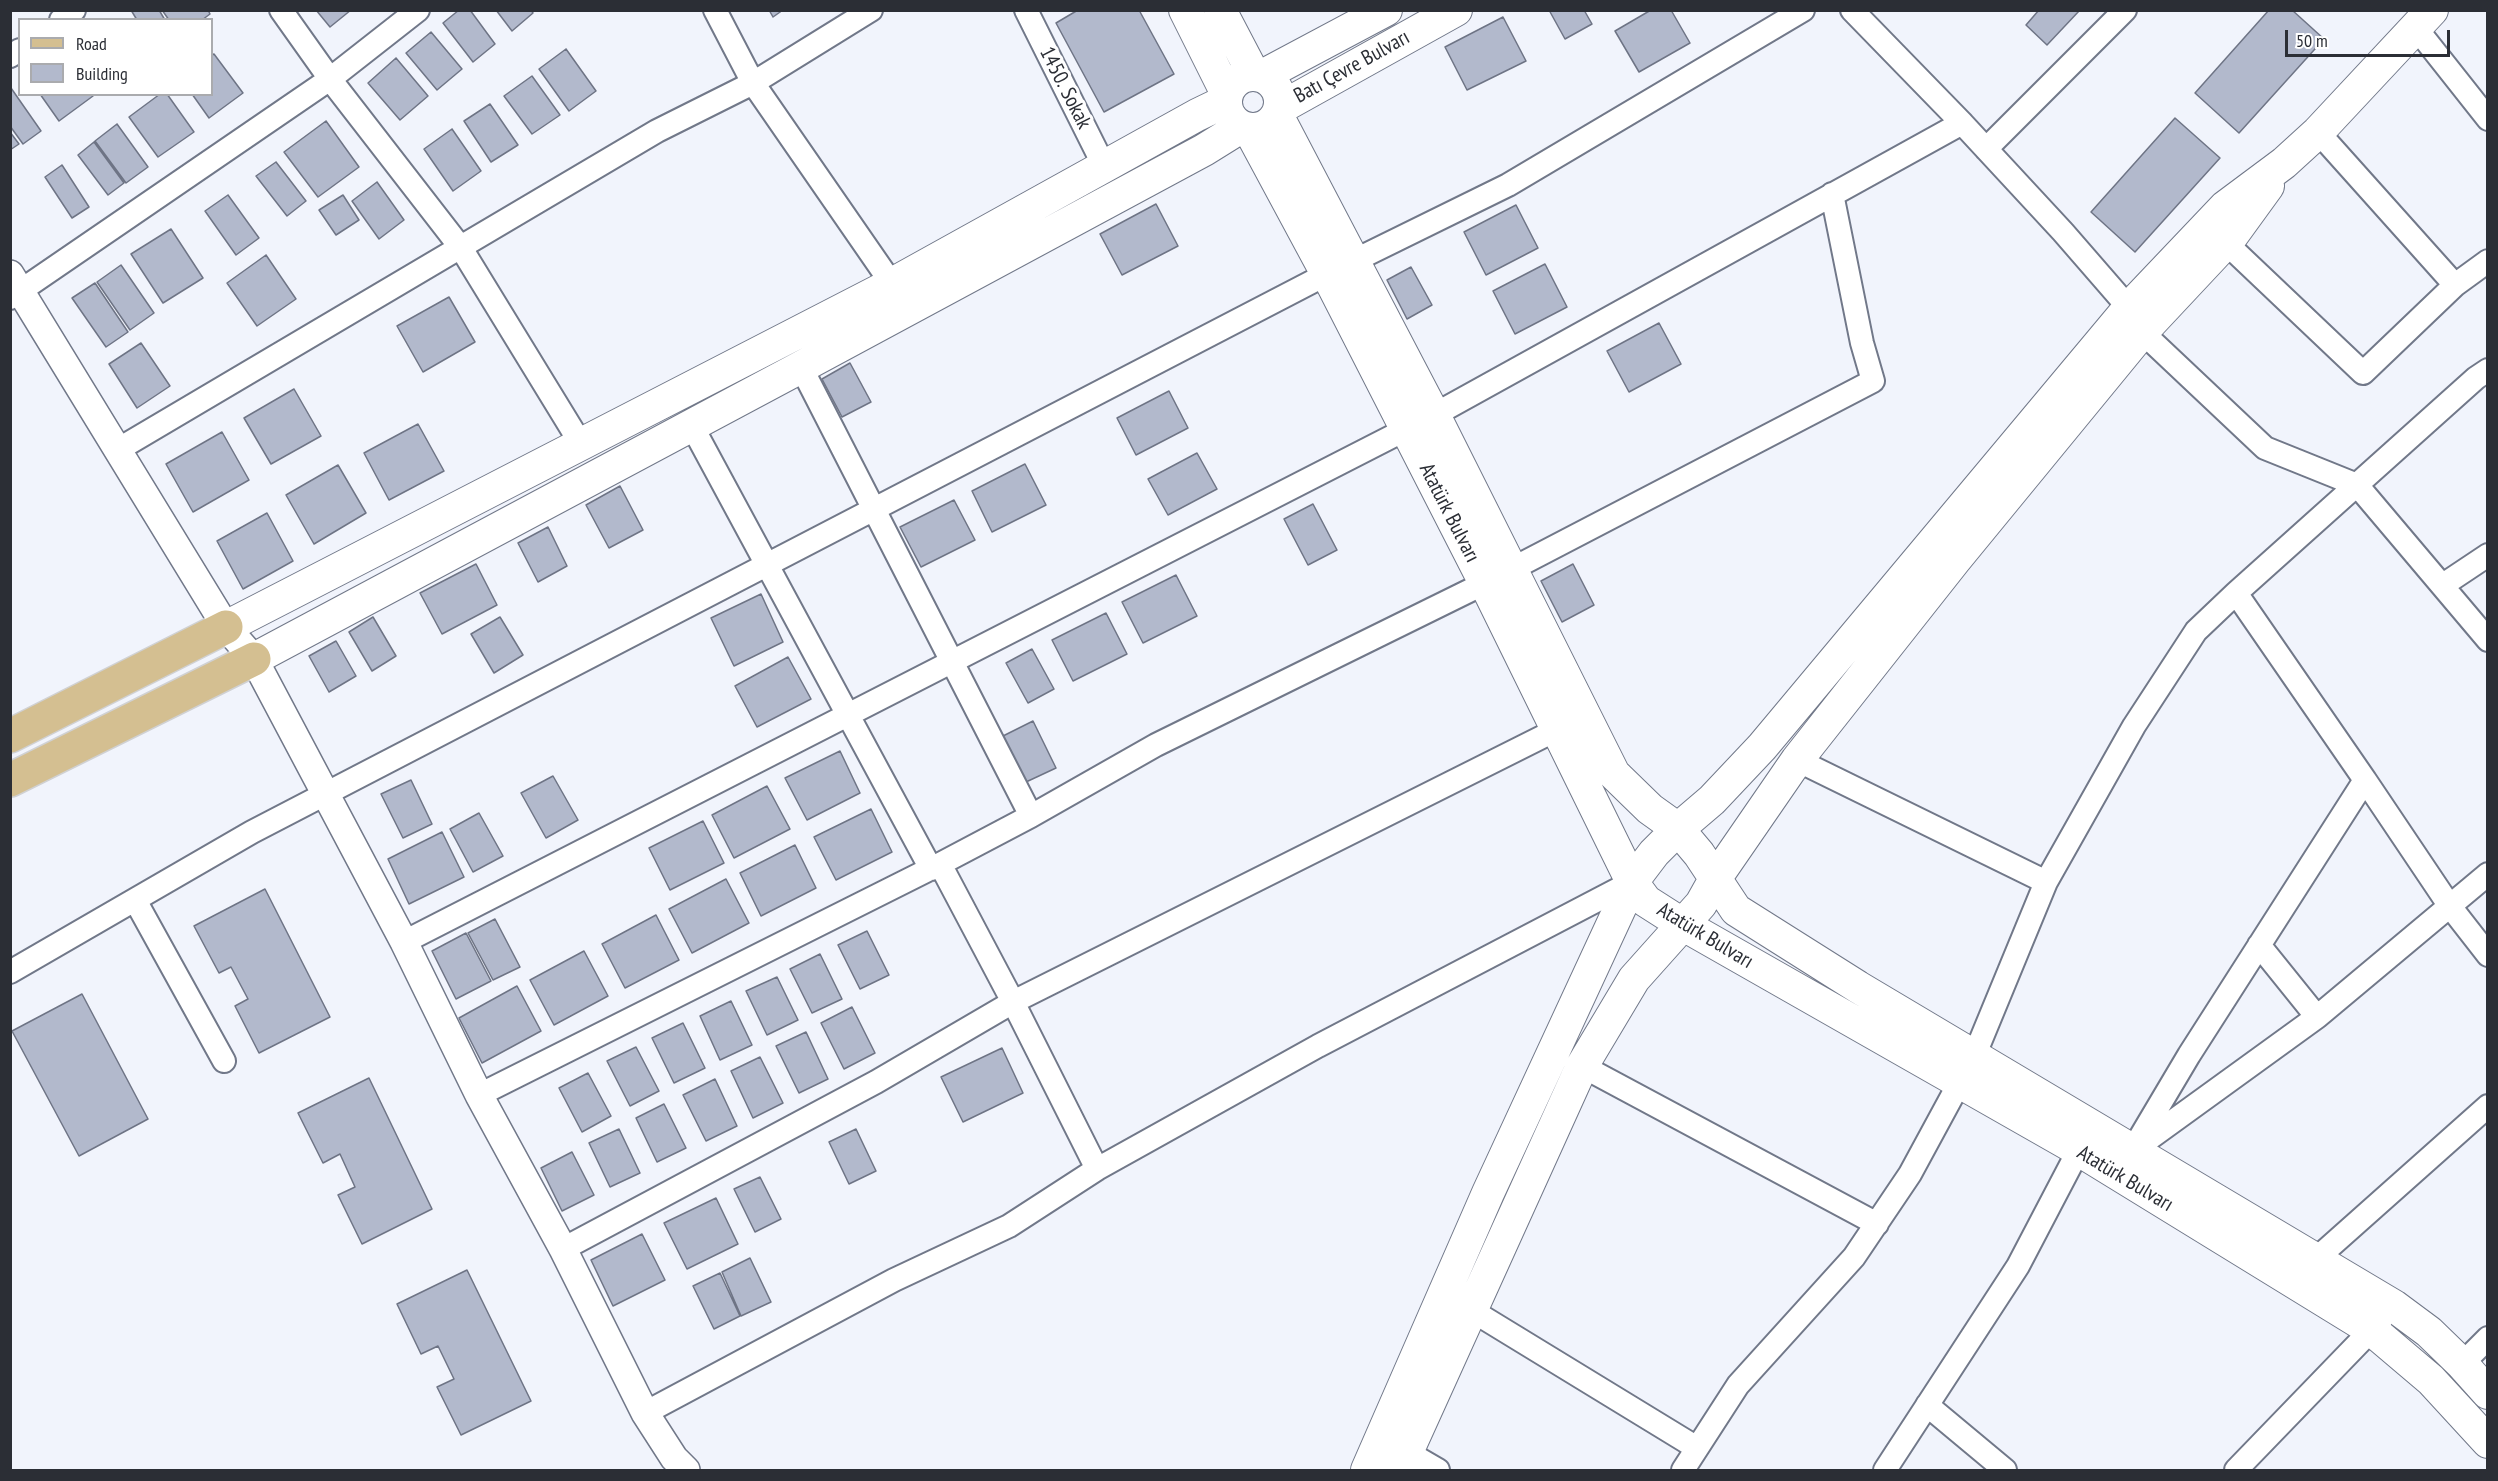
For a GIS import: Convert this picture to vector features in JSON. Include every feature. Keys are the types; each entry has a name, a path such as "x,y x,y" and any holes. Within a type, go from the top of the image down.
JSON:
{"main road":[{"name":"Atatürk Bulvarı","path":"1185,10 1236,113 1327,274 1406,429 1498,576 1614,774 1650,809 1678,829 1699,854 1736,910 1858,987 1967,1068"},
{"path":"10,736 892,284 1104,166 1236,113 1265,127 1278,111 1280,100 1275,85 1258,76 1220,10"},
{"name":"Batı Çevre Bulvarı","path":"1258,76 1386,10"},
{"name":"Batı Çevre Bulvarı","path":"1278,111 1456,10"},
{"path":"1403,1461 1582,1066 1634,979 1701,904 1715,879 1797,760 1955,560 2136,320 2225,207 2284,163 2318,132 2424,19"},
{"path":"10,780 254,659 1204,150 1236,113 1237,80 1258,76"},
{"name":"Atatürk Bulvarı","path":"1278,111 1434,415 1558,729 1632,882 1646,901 1682,924 1967,1068 2085,1139 2372,1329 2431,1380 2487,1442"},
{"path":"1367,1470 1488,1193 1632,882 1654,853 1678,829 1712,801 1762,747 2136,320 2226,243 2284,163"},
{"name":"Atatürk Bulvarı","path":"2085,1139 2132,1151 2394,1306 2429,1332 2462,1364 2487,1393"}],"street":[{"path":"281,10 330,80 461,248 581,444"},
{"path":"418,10 330,80 14,287 119,449 226,627 254,659 404,942 479,1095 563,1249 645,1413 674,1458 686,1470"},
{"path":"715,10 753,82 892,284"},
{"path":"119,449 657,130 753,82 871,10"},
{"name":"1450. Sokak","path":"1026,10 1104,166"},
{"path":"10,972 252,832 326,793 1327,274 1508,185 1803,10"},
{"path":"1852,10 1986,149 2136,320 2265,448 2357,485 2487,640"},
{"path":"1986,149 2126,10"},
{"path":"2424,19 2487,119"},
{"path":"404,942 1434,415 1962,123"},
{"path":"2318,132 2455,285"},
{"path":"479,1095 935,866 1031,816 1156,745 1498,576 1873,381 1862,343 1832,194"},
{"path":"2226,243 2363,373 2455,285 2487,261"},
{"path":"801,367 1031,816"},
{"path":"1683,1470 1738,1385 1854,1257 1910,1174 1967,1068 2046,882 2146,707 2196,631 2235,593 2487,370"},
{"path":"692,426 848,715 1013,1002 1097,1169"},
{"path":"2443,585 2487,555"},
{"path":"2235,593 2449,905 2487,955"},
{"path":"563,1249 865,1087 1013,1002 1558,729"},
{"path":"1797,760 2046,882"},
{"path":"2132,1151 2189,1055 2365,780"},
{"path":"2132,1151 2317,1017 2487,874"},
{"path":"645,1413 894,1280 1009,1226 1097,1169 1318,1046 1632,882"},
{"path":"135,900 224,1061"},
{"path":"2259,945 2317,1017"},
{"path":"1582,1066 1877,1224"},
{"path":"2316,1259 2487,1106"},
{"path":"1885,1470 2018,1266 2085,1139"},
{"path":"2236,1470 2394,1306"},
{"path":"1471,1310 1697,1448"},
{"path":"2462,1364 2487,1338"},
{"path":"1927,1405 2005,1470"},
{"path":"1403,1461 1438,1470"}],"building":[{"path":"131,10 159,10 164,18 136,18"},
{"path":"162,10 208,10 210,14 205,18 168,18"},
{"path":"316,10 351,10 330,27"},
{"path":"459,10 470,10 495,44 473,62 443,23"},
{"path":"496,10 531,10 533,13 512,31"},
{"path":"769,10 783,10 773,17"},
{"path":"1078,10 1139,10 1174,74 1104,112 1056,23"},
{"path":"1549,10 1584,10 1592,24 1565,39"},
{"path":"1651,10 1671,10 1690,43 1639,72 1615,31"},
{"path":"2039,10 2080,10 2047,45 2026,25"},
{"path":"2269,10 2292,10 2324,39 2239,133 2195,93"},
{"path":"1503,17 1526,61 1467,90 1445,47"},
{"path":"431,32 462,69 437,90 406,53"},
{"path":"566,49 596,91 569,111 539,69"},
{"path":"213,54 243,93 209,118 193,96 213,96"},
{"path":"396,58 428,96 400,120 368,83"},
{"path":"532,76 560,115 532,134 504,96"},
{"path":"11,88 41,131 23,144 10,126"},
{"path":"41,96 93,96 59,121"},
{"path":"157,96 168,96 194,132 158,157 129,117"},
{"path":"490,104 518,145 491,162 464,121"},
{"path":"2175,118 2220,158 2135,252 2091,212"},
{"path":"326,121 359,167 318,197 284,152"},
{"path":"117,124 148,167 126,183 95,141"},
{"path":"452,129 481,171 453,191 424,149"},
{"path":"10,132 19,144 10,150"},
{"path":"94,142 124,183 108,195 78,155"},
{"path":"276,162 306,201 287,216 256,176"},
{"path":"62,165 89,207 72,218 45,177"},
{"path":"377,182 404,220 379,239 352,201"},
{"path":"228,195 259,238 236,255 205,211"},
{"path":"343,195 359,220 336,235 319,210"},
{"path":"1156,204 1178,246 1122,275 1100,234"},
{"path":"1516,205 1538,248 1486,275 1464,232"},
{"path":"171,229 203,278 163,303 131,254"},
{"path":"266,255 296,299 257,326 227,283"},
{"path":"1545,264 1567,307 1515,334 1493,291"},
{"path":"121,265 154,313 130,330 97,282"},
{"path":"1411,267 1432,305 1407,319 1387,280"},
{"path":"95,283 128,332 106,347 72,298"},
{"path":"449,297 475,342 423,372 397,326"},
{"path":"1659,323 1681,364 1629,392 1607,351"},
{"path":"141,343 170,386 137,408 109,364"},
{"path":"850,363 871,402 842,417 822,379"},
{"path":"294,389 321,436 271,464 244,418"},
{"path":"1169,391 1188,428 1136,455 1117,418"},
{"path":"418,424 444,471 389,500 364,453"},
{"path":"222,432 249,480 193,512 166,464"},
{"path":"1197,453 1217,489 1168,515 1148,479"},
{"path":"1025,464 1046,505 992,532 972,491"},
{"path":"338,465 366,513 314,544 286,495"},
{"path":"620,486 643,530 609,548 586,505"},
{"path":"954,500 975,540 921,567 900,527"},
{"path":"1313,504 1337,550 1308,565 1284,519"},
{"path":"267,513 293,561 243,589 217,541"},
{"path":"548,527 567,566 538,582 518,543"},
{"path":"476,564 497,605 442,634 420,593"},
{"path":"1573,564 1594,605 1562,622 1541,581"},
{"path":"1176,575 1197,616 1143,643 1122,602"},
{"path":"761,594 783,642 734,666 711,618"},
{"path":"1106,613 1127,654 1073,681 1052,640"},
{"path":"373,617 396,656 372,671 349,632"},
{"path":"500,617 523,655 494,673 471,634"},
{"path":"336,641 356,676 329,692 309,656"},
{"path":"1032,649 1054,689 1028,703 1006,663"},
{"path":"788,657 811,699 757,727 735,686"},
{"path":"1033,721 1056,768 1026,782 1003,736"},
{"path":"840,751 860,793 807,820 785,778"},
{"path":"553,776 578,820 546,838 521,793"},
{"path":"411,780 432,824 403,838 381,794"},
{"path":"767,786 790,829 734,858 712,815"},
{"path":"871,809 892,852 836,880 814,837"},
{"path":"479,813 503,856 473,872 450,829"},
{"path":"703,821 724,863 670,890 649,848"},
{"path":"442,832 464,877 409,904 388,859"},
{"path":"795,845 816,888 761,916 740,873"},
{"path":"726,879 749,923 692,953 669,909"},
{"path":"265,889 330,1017 259,1053 235,1006 248,999 231,967 219,973 194,926"},
{"path":"656,915 679,960 625,988 602,944"},
{"path":"495,919 520,967 493,980 468,933"},
{"path":"867,931 889,975 860,989 838,945"},
{"path":"466,933 491,981 456,999 432,951"},
{"path":"584,951 608,996 554,1025 530,980"},
{"path":"820,954 842,999 812,1013 790,969"},
{"path":"777,977 798,1020 767,1035 746,991"},
{"path":"517,986 541,1031 482,1063 459,1018"},
{"path":"82,994 148,1119 79,1156 12,1031"},
{"path":"731,1001 752,1045 720,1060 700,1016"},
{"path":"852,1007 875,1053 844,1069 821,1023"},
{"path":"683,1023 705,1068 674,1083 652,1038"},
{"path":"806,1032 828,1079 799,1093 776,1046"},
{"path":"636,1047 659,1091 630,1106 607,1061"},
{"path":"1002,1048 1023,1093 963,1122 941,1077"},
{"path":"760,1057 783,1103 753,1118 731,1071"},
{"path":"588,1073 611,1116 582,1132 559,1088"},
{"path":"369,1078 432,1209 362,1244 338,1195 355,1187 340,1154 323,1163 298,1113"},
{"path":"715,1079 737,1126 706,1141 683,1095"},
{"path":"664,1104 686,1148 657,1162 636,1118"},
{"path":"619,1129 640,1173 610,1187 589,1143"},
{"path":"856,1129 876,1171 849,1184 829,1142"},
{"path":"572,1152 594,1195 562,1211 541,1168"},
{"path":"760,1177 781,1219 755,1232 734,1189"},
{"path":"716,1198 738,1244 687,1269 664,1223"},
{"path":"642,1234 665,1280 613,1306 591,1260"},
{"path":"750,1258 771,1302 741,1316 722,1272"},
{"path":"467,1270 531,1401 461,1435 437,1387 454,1379 438,1346 421,1354 397,1304"},
{"path":"720,1273 740,1316 714,1329 693,1286"}]}
